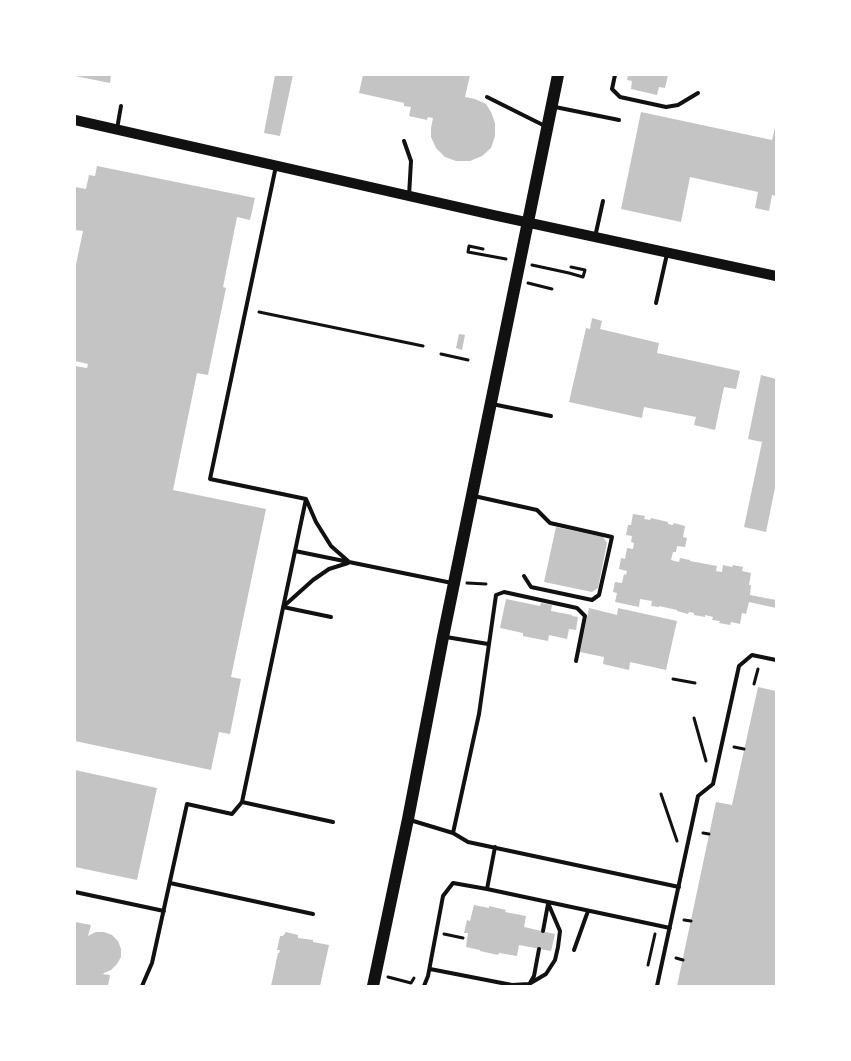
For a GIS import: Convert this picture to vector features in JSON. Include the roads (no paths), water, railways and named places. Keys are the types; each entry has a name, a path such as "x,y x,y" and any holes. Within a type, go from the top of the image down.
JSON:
{"highway":[{"path":"374,980 558,75"}],"main road":[{"path":"75,120 409,196 776,276"}],"lane":[{"path":"615,75 612,89 620,97 666,107 678,106 698,93"},
{"path":"487,97 547,126"},
{"path":"117,129 121,106"},
{"path":"551,106 618,120"},
{"path":"404,141 411,161 409,196"},
{"path":"276,166 210,479 306,499"},
{"path":"595,237 603,201"},
{"path":"656,304 668,252"},
{"path":"490,403 551,416"},
{"path":"472,496 537,510 550,523 612,536 600,594 592,600 531,587 524,576"},
{"path":"142,986 152,963 187,804 232,814 242,802 306,499"},
{"path":"306,499 316,522 331,546 350,562"},
{"path":"295,551 454,583"},
{"path":"283,608 313,580 329,569 350,562"},
{"path":"453,833 479,714 496,595 504,592 577,608 585,616 576,661"},
{"path":"283,608 331,617"},
{"path":"443,637 488,644"},
{"path":"657,986 698,796 714,784 739,666 752,655 776,660"},
{"path":"242,802 333,822"},
{"path":"408,819 453,833 468,842 679,887"},
{"path":"487,889 495,847"},
{"path":"170,883 313,914"},
{"path":"424,986 430,969 442,896 453,883 670,928"},
{"path":"75,892 164,911"},
{"path":"542,931 548,902"},
{"path":"430,969 512,985 529,984 546,974 555,960 560,931 548,902"},
{"path":"574,950 588,911"},
{"path":"529,984 534,976 539,949"}]}
